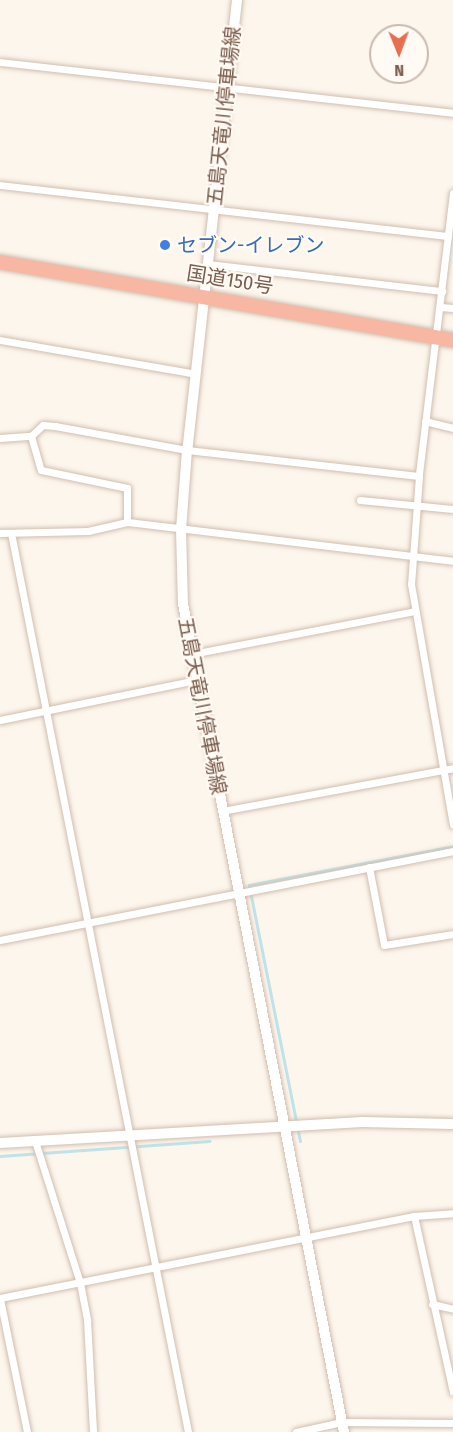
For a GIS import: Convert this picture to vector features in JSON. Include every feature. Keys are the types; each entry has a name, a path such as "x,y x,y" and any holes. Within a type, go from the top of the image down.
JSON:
{"highway":[{"name":"国道150号","path":"0,262 453,340"}],"main road":[{"name":"五島天竜川停車場線","path":"237,0 187,450 181,529 183,604 343,1427"},
{"path":"0,1143 283,1126 417,1121 453,1124"}],"street":[{"path":"0,62 453,113"},
{"path":"0,185 448,236"},
{"path":"453,193 419,476 411,584 453,824"},
{"path":"208,264 442,291"},
{"path":"440,307 453,308"},
{"path":"0,340 196,374"},
{"path":"425,421 453,428"},
{"path":"0,438 31,436 43,425 55,426 187,450 419,476"},
{"path":"31,436 41,470 127,488 127,522"},
{"path":"360,500 453,508"},
{"path":"0,533 88,531 127,522 453,561"},
{"path":"11,533 188,1432"},
{"path":"192,654 415,611"},
{"path":"0,720 197,680"},
{"path":"222,811 453,768"},
{"path":"0,940 238,891 453,851"},
{"path":"369,867 384,945 453,934"},
{"path":"35,1141 80,1283 87,1320 93,1432"},
{"path":"27,1432 0,1299 156,1269 305,1236 414,1216 453,1213"},
{"path":"414,1216 453,1392"},
{"path":"432,1304 453,1309"},
{"path":"296,1432 343,1427 453,1423"}],"waterway":[{"path":"300,1141 249,885 453,846"},
{"path":"0,1156 209,1141"}],"place":[{"name":"セブン-イレブン","path":"165,245"}]}
